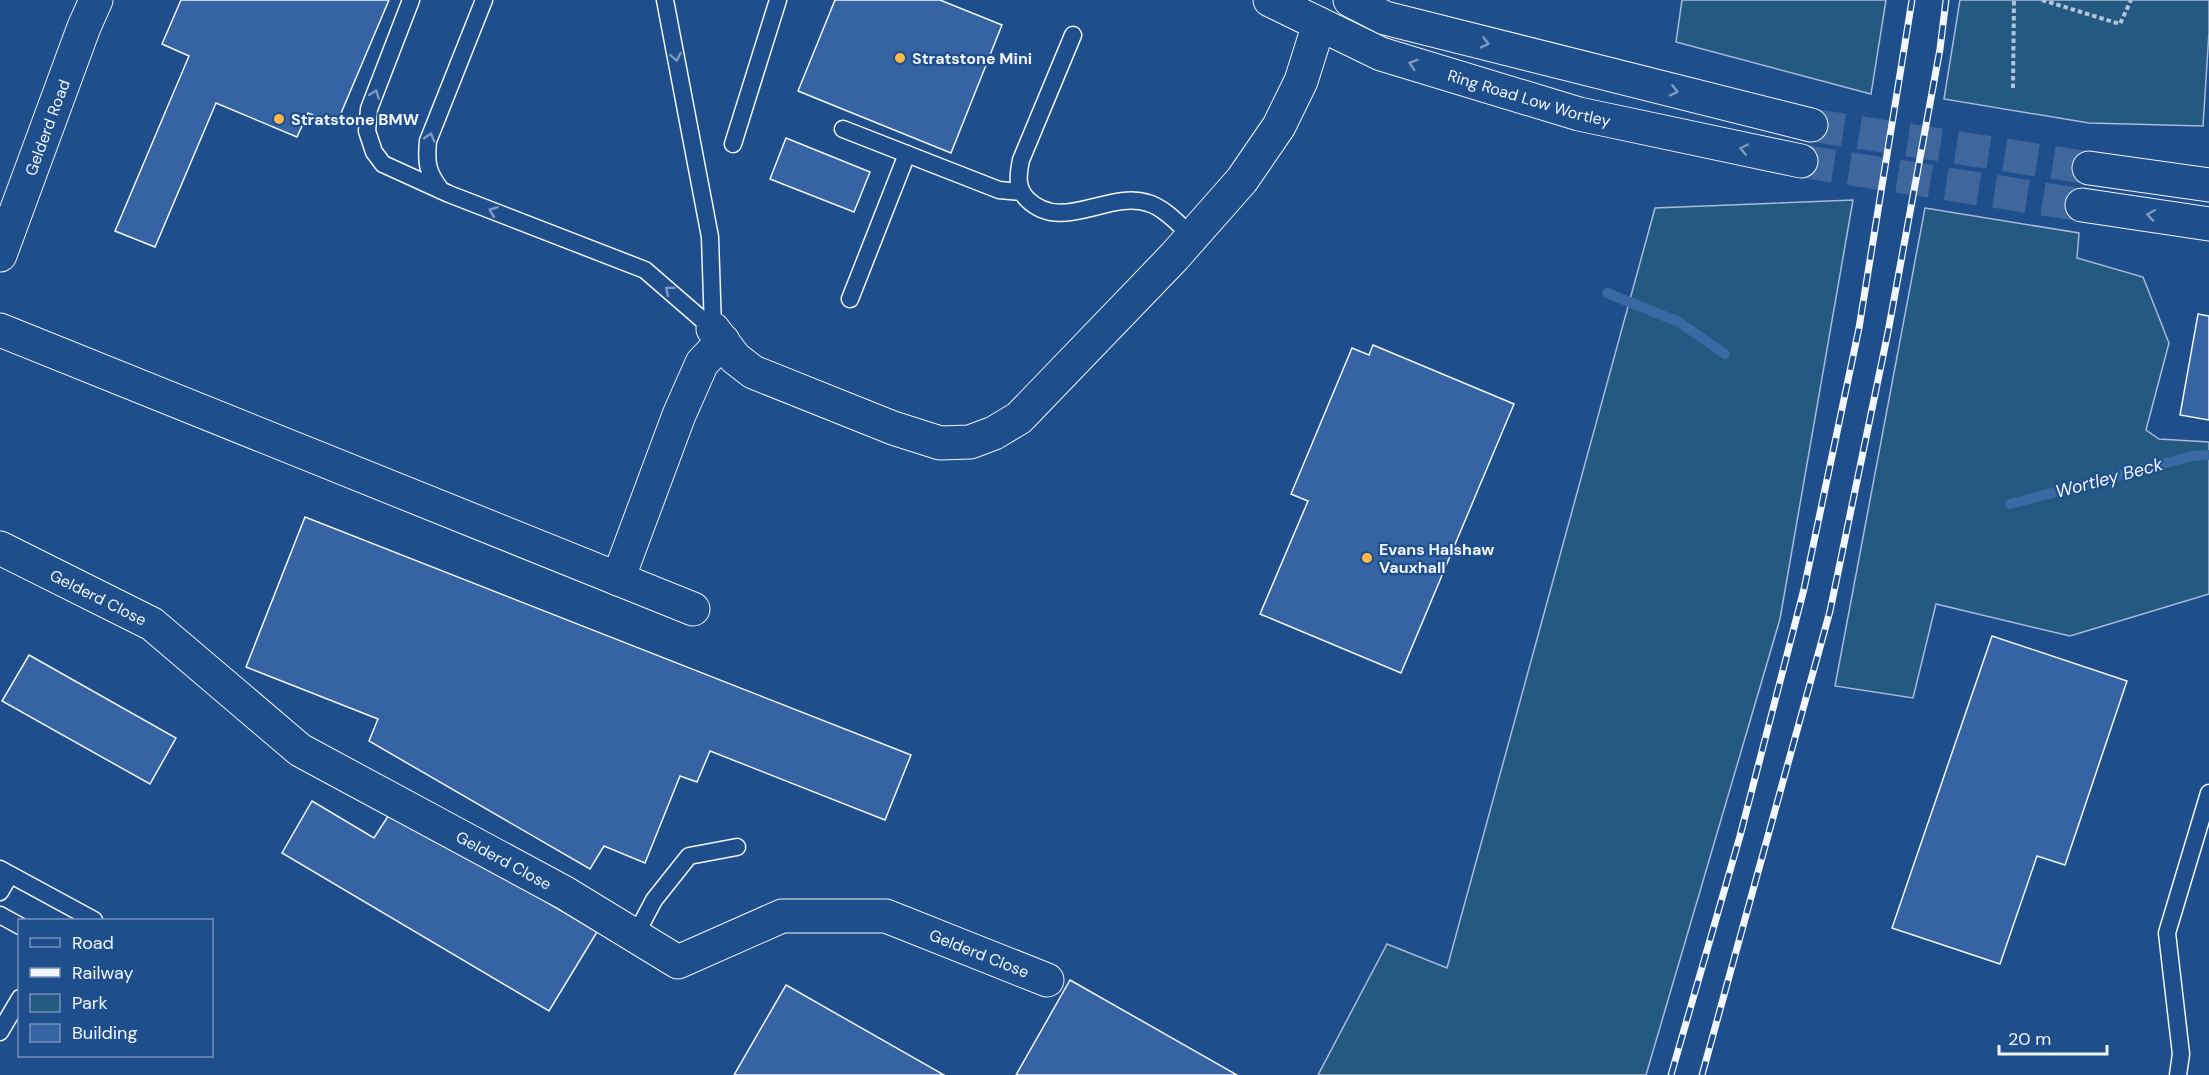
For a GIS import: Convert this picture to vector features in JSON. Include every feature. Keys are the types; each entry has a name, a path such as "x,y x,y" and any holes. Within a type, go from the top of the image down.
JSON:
{"main road":[{"name":"Gelderd Road","path":"0,255 96,0"},
{"name":"Ring Road Low Wortley","path":"1269,0 1381,54 1579,114 1801,161"},
{"path":"1350,0 1385,18 1811,125"},
{"path":"618,579 679,415 702,363 718,335 735,357 753,372 893,428 940,443 969,442 994,434 1019,418 1192,236 1242,180 1279,126 1300,81 1319,24"},
{"path":"2090,168 2209,185"},
{"path":"2082,205 2209,224"},
{"path":"0,330 693,609"},
{"name":"Gelderd Close","path":"0,548 152,624 300,750 565,893 678,962 782,916 886,916 1047,980"}],"lane":[{"path":"411,0 369,109 367,131 374,152 383,164 441,190 645,270 718,335"},
{"path":"441,190 431,178 426,160 428,141 484,0"},
{"path":"665,0 710,237 718,335"},
{"path":"733,144 778,0"},
{"path":"1073,35 1021,160 1017,177 1021,192 1034,205 1050,212 1070,213 1130,200 1148,203 1166,213 1192,236"},
{"path":"843,129 999,190 1021,192"},
{"path":"850,299 907,154"},
{"path":"2178,1075 2181,1054 2167,933 2209,793"},
{"path":"635,936 654,900 689,856 737,847"},
{"path":"0,892 5,872 90,919"},
{"path":"0,915 18,925"},
{"path":"0,1032 18,1001"}],"path":[{"path":"2013,88 2014,0"},
{"path":"2042,0 2120,24 2131,0"}],"green space":[{"path":"1682,0 1886,0 1871,94 1676,42"},
{"path":"1960,0 2209,0 2203,126 2089,123 1944,99"},
{"path":"1853,200 1780,619 1646,1075 1318,1075 1387,944 1447,968 1655,208"},
{"path":"1925,208 2079,233 2077,258 2143,277 2169,343 2146,430 2159,439 2209,442 2209,594 2070,636 1936,604 1913,698 1835,686"}],"building":[{"name":"Stratstone BMW","path":"181,0 389,0 336,125 308,113 297,137 216,103 155,247 115,231 189,56 162,44"},
{"name":"Stratstone Mini","path":"835,0 940,0 1002,25 951,153 798,91"},
{"path":"786,138 870,172 854,212 770,179"},
{"path":"2198,314 2209,316 2209,420 2180,415"},
{"name":"Evans Halshaw Vauxhall","path":"1373,345 1514,404 1401,673 1260,614 1308,501 1291,494 1352,348 1369,355"},
{"path":"305,517 911,755 885,820 710,751 697,782 680,776 645,863 604,846 590,869 369,741 378,719 246,667"},
{"path":"1992,636 2127,681 2065,865 2037,856 2000,964 1892,928"},
{"path":"29,655 176,738 150,784 2,701"},
{"path":"312,801 374,838 392,810 597,932 549,1011 282,853"},
{"path":"1070,980 1237,1075 1016,1075"},
{"path":"786,985 944,1075 734,1075"}],"waterway":[{"name":"Wortley Beck","path":"1607,293 1679,322 1725,354"},
{"name":"Wortley Beck","path":"2010,504 2193,456 2209,455"}],"tunnel":[{"path":"1811,125 2089,168"},
{"path":"1801,161 2082,205"}],"railway":[{"path":"1671,1075 1740,836 1804,589 1859,328 1912,0"},
{"path":"1702,1075 1830,611 1888,332 1940,49 1946,0"}],"place":[{"name":"Stratstone Mini","path":"900,58"},
{"name":"Stratstone BMW","path":"279,119"},
{"name":"Evans Halshaw Vauxhall","path":"1367,558"}]}
